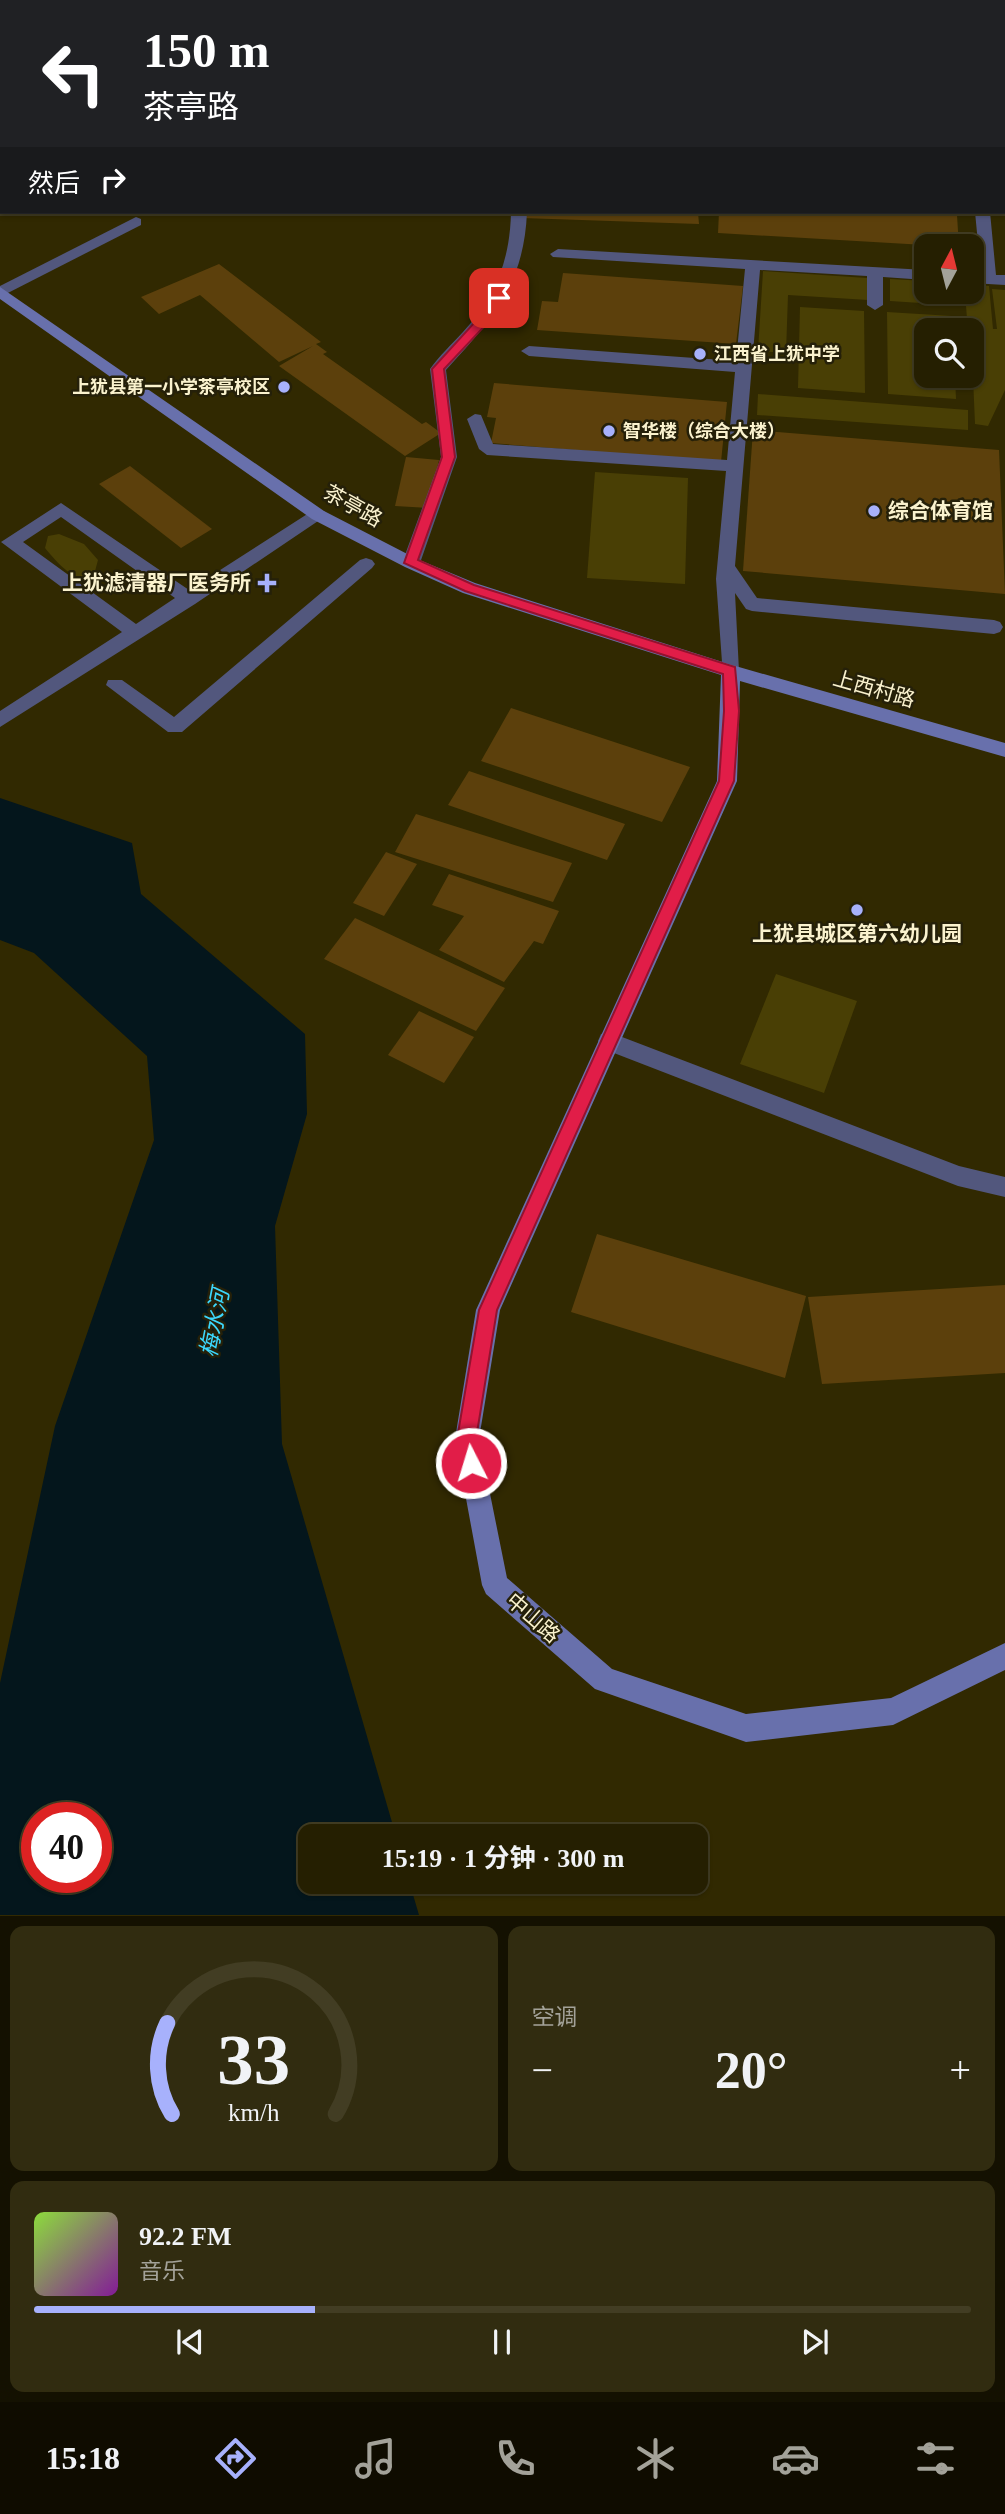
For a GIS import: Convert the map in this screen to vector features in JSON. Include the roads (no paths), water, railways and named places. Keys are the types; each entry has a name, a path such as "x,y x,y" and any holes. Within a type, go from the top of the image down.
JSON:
{"street":[{"path":"411,563 449,457 438,369 491,313 508,284 519,214"},
{"path":"982,214 997,279"},
{"path":"0,292 136,222"},
{"path":"558,254 914,274"},
{"path":"730,671 726,567 753,265"},
{"path":"874,272 875,306"},
{"name":"茶亭路","path":"0,292 318,515 411,563 470,588 730,671"},
{"path":"529,351 744,367"},
{"path":"475,419 487,449 735,466"},
{"path":"135,633 10,542 61,509 189,598"},
{"path":"0,720 318,515"},
{"path":"115,685 175,727 366,564"},
{"path":"726,567 752,604 995,626"},
{"name":"上西村路","path":"730,671 1005,750"},
{"name":"中山路","path":"730,671 727,781 488,1310 467,1439 495,1585 604,1680 746,1728 893,1711 1005,1656"},
{"path":"609,1041 958,1176 1005,1187"}],"water":[{"name":"梅水河","path":"0,798 132,843 141,894 305,1034 307,1114 275,1226 282,1444 393,1824 298,1824 298,1894 413,1894 419,1915 0,1915 0,1683 55,1426 154,1140 147,1056 34,953 0,940"}],"place":[{"name":"江西省上犹中学","path":"700,354"},
{"name":"上犹县第一小学茶亭校区","path":"284,387"},
{"name":"智华楼（综合大楼）","path":"609,431"},
{"name":"综合体育馆","path":"874,511"},
{"name":"上犹滤清器厂医务所","path":"267,583"},
{"name":"上犹县城区第六幼儿园","path":"857,910"}]}
